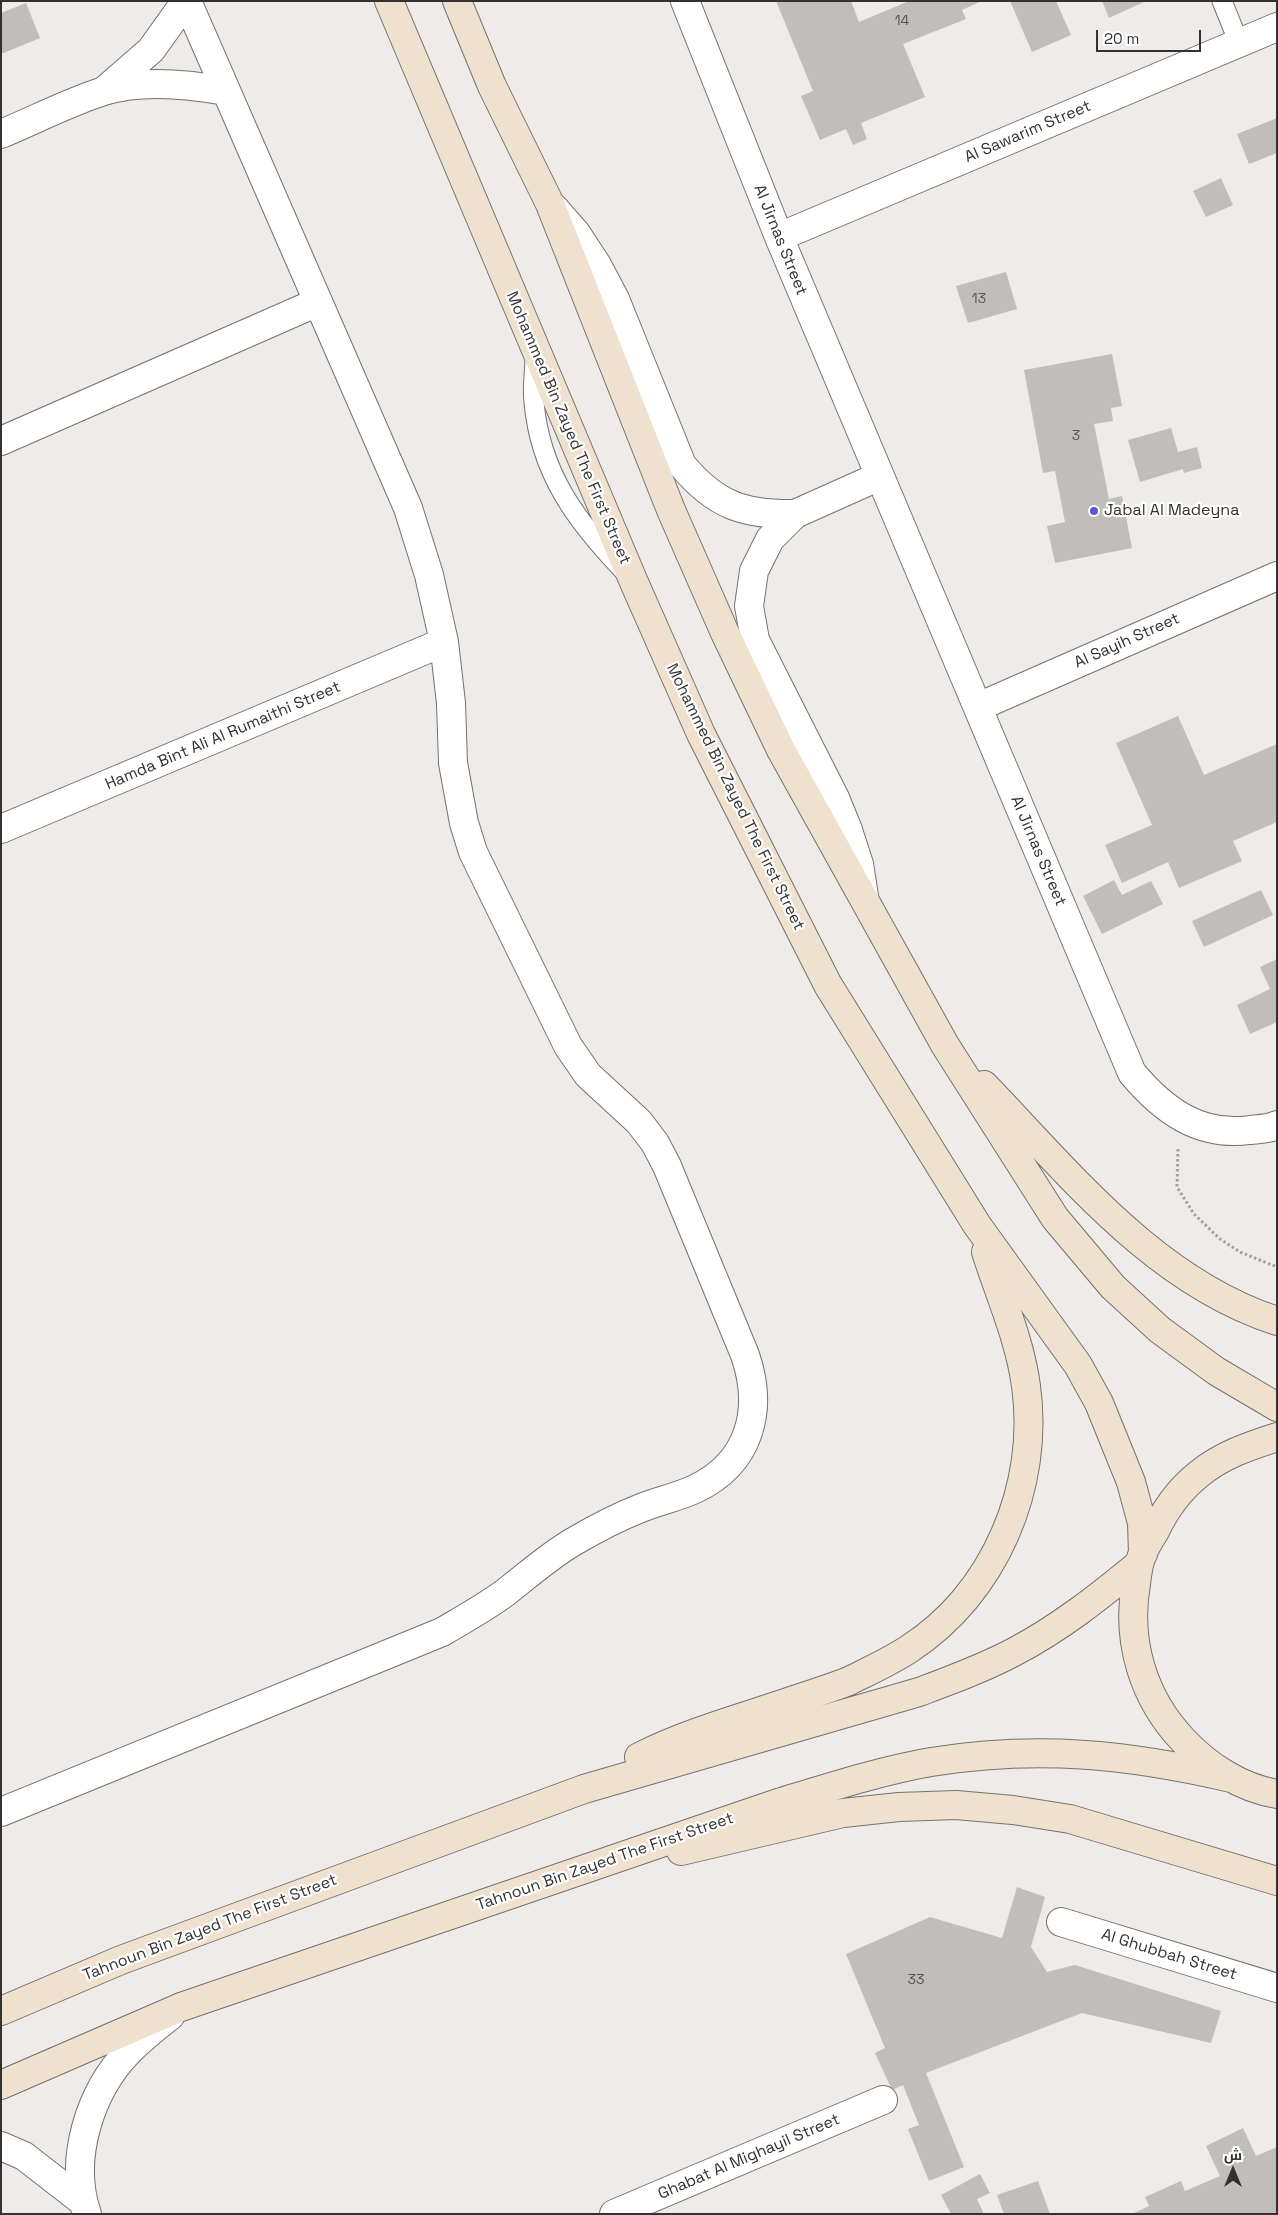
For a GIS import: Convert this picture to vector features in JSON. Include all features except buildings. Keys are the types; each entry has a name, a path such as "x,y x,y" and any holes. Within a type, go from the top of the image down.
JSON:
{"main road":[{"name":"Mohammed Bin Zayed The First Street","path":"389,1 633,580 701,734 828,985 977,1225 1078,1366 1099,1403 1131,1482 1142,1523 1141,1559"},
{"path":"457,1 492,86 550,204 671,510 725,633 781,750 945,1045 1054,1218 1113,1288 1160,1330 1216,1371 1277,1407"},
{"path":"945,1045 1116,1222 1161,1260 1210,1292 1277,1321"},
{"path":"584,1789 647,1753 681,1739 848,1681 909,1648 943,1622 972,1590 996,1554 1014,1514 1025,1472 1029,1429 1026,1386 1017,1344 977,1225"},
{"path":"1277,1438 1240,1448 1198,1474 1165,1510 1141,1559 1132,1605 1135,1647 1146,1687 1173,1730 1196,1754 1231,1778 1264,1792 1277,1794"},
{"name":"Tahnoun Bin Zayed The First Street","path":"1,2011 121,1960 584,1789 919,1692 968,1674 1014,1652 1059,1626 1141,1559"},
{"name":"Tahnoun Bin Zayed The First Street","path":"1,2085 181,2007 781,1802 862,1778 947,1760 990,1755 1051,1753 1111,1756 1172,1764 1231,1778"},
{"path":"615,1858 650,1856 717,1844 843,1813 899,1807 956,1805 1013,1810 1070,1819 1277,1881"}],"street":[{"path":"105,90 151,50 187,1"},
{"path":"1,1812 442,1632 475,1613 572,1542 640,1508 694,1490 713,1478 730,1463 743,1444 752,1422 753,1376 668,1166 639,1122 588,1075 568,1046 473,852 457,793 444,642 429,575 408,508 187,1"},
{"name":"Al Jirnas Street","path":"685,1 778,237 1132,1073 1153,1097 1179,1116 1209,1128 1241,1132 1277,1126"},
{"name":"Al Sawarim Street","path":"778,237 1277,27"},
{"path":"1,134 105,90 154,85 178,85 226,91"},
{"path":"550,204 576,233 597,265 615,300 682,465 698,485 719,500 743,510 768,514 794,514"},
{"path":"1,441 318,302"},
{"path":"865,899 856,856 835,798 755,640 749,606 754,571 770,539 794,514 880,476"},
{"name":"Al Sayih Street","path":"978,707 1277,576"},
{"name":"Hamda Bint Ali Al Rumaithi Street","path":"1,830 444,642"},
{"name":"Al Ghubbah Street","path":"1062,1922 1277,1988"},
{"path":"85,2207 81,2160 84,2136 93,2106 108,2077 128,2051 181,2007"},
{"name":"Ghabat Al Mighayil Street","path":"614,2214 883,2100"},
{"path":"1,2146 24,2156 85,2207"}],"lane":[{"path":"1222,1 1239,43"}],"path":[{"path":"1179,1116 1177,1187 1194,1214 1220,1239 1233,1248 1277,1267"}],"place":[{"name":"Jabal Al Madeyna","path":"1094,511"}]}
